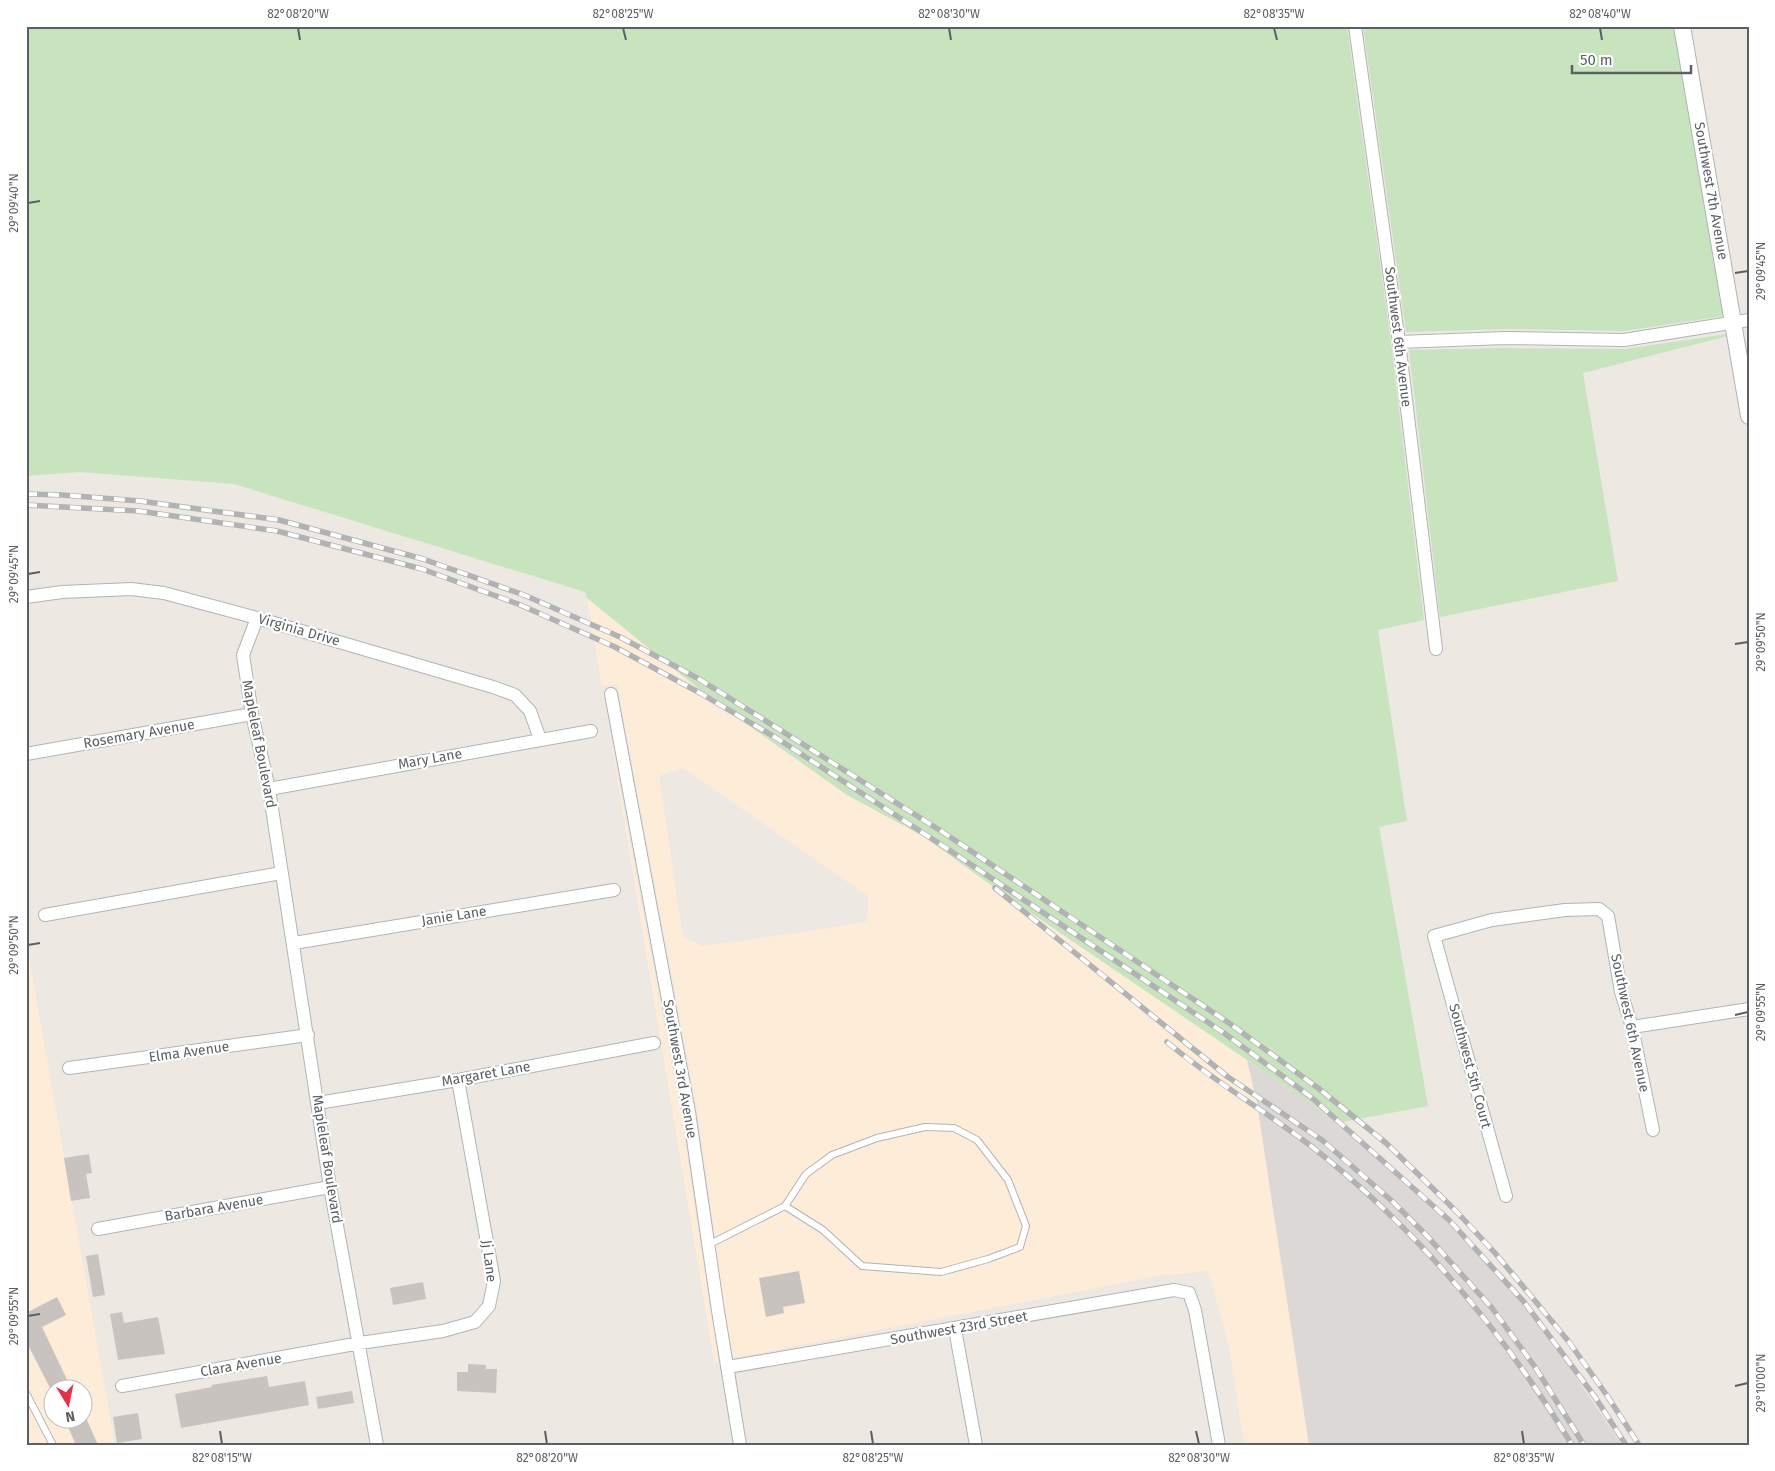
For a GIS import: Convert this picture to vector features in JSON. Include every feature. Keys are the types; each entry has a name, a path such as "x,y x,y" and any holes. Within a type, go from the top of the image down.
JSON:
{"street":[{"name":"Southwest 6th Avenue","path":"1355,26 1399,342 1436,649"},
{"name":"Southwest 7th Avenue","path":"1682,26 1741,322 1749,416"},
{"path":"1399,342 1505,338 1624,340 1741,322"},
{"name":"Virginia Drive","path":"26,597 62,592 131,589 164,593 257,618 515,695 530,711 540,739"},
{"name":"Mapleleaf Boulevard","path":"257,618 243,655 252,714 269,789 330,1187 360,1343 377,1445"},
{"name":"Southwest 3rd Avenue","path":"611,694 689,1112 740,1445"},
{"name":"Rosemary Avenue","path":"26,754 252,714"},
{"name":"Mary Lane","path":"269,789 591,731"},
{"path":"45,915 281,873"},
{"name":"Janie Lane","path":"294,943 614,890"},
{"name":"Southwest 6th Avenue","path":"1434,936 1492,920 1565,910 1599,909 1608,916 1621,992 1632,1027 1652,1130"},
{"name":"Southwest 5th Court","path":"1434,936 1506,1196"},
{"path":"1632,1027 1749,1009"},
{"name":"Elma Avenue","path":"70,1068 308,1035"},
{"name":"Margaret Lane","path":"318,1103 458,1080 654,1043"},
{"name":"Jj Lane","path":"360,1343 443,1331 475,1322 489,1306 494,1281 458,1080"},
{"name":"Barbara Avenue","path":"98,1229 330,1187"},
{"name":"Southwest 23rd Street","path":"728,1367 1174,1290 1189,1293 1195,1310 1219,1445"},
{"path":"955,1329 976,1445"},
{"name":"Clara Avenue","path":"122,1386 360,1343"}],"lane":[{"path":"708,1245 785,1206 806,1174 832,1155 877,1138 925,1127 954,1128 978,1140 1008,1180 1026,1226 1020,1247 988,1259 941,1272 862,1266 823,1230 785,1206"},
{"path":"26,1393 53,1445"}],"shaded area":[{"path":"587,598 710,698 847,795 923,836 1009,898 1247,1060 1257,1103 1309,1445 1244,1445 1229,1346 1208,1271 1158,1276 714,1362 608,725 681,1114 702,1255 717,1253 697,1111 617,684 602,687","holes":["683,768 868,896 867,921 703,946 683,937 659,776"]},
{"path":"26,940 115,1445 26,1445"},
{"path":"1247,1060 1325,1113 1446,1217 1538,1321 1622,1445 1309,1445 1257,1103"}],"green space":[{"path":"26,26 1347,26 1391,342 1424,620 1378,630 1407,821 1379,827 1428,1106 1337,1123 1009,898 923,836 847,795 710,698 587,598 585,592 234,484 79,472 26,476"},
{"path":"1363,26 1674,26 1724,316 1624,331 1505,329 1406,332"},
{"path":"1727,334 1728,336 1583,373 1618,581 1440,617 1409,350 1505,348 1625,349"}],"building":[{"path":"89,1154 92,1173 86,1174 90,1198 71,1201 64,1158"},
{"path":"98,1254 105,1295 93,1297 86,1256"},
{"path":"799,1271 805,1303 783,1307 784,1313 766,1317 759,1278"},
{"path":"423,1282 426,1299 393,1305 390,1288"},
{"path":"57,1297 66,1315 42,1327 66,1378 45,1378 26,1341 26,1313"},
{"path":"122,1312 124,1323 158,1317 165,1354 118,1360 110,1314"},
{"path":"468,1364 486,1365 486,1369 497,1369 496,1393 457,1391 457,1372 468,1372"},
{"path":"267,1376 269,1387 305,1381 309,1405 181,1428 175,1394 212,1387 211,1385"},
{"path":"352,1391 354,1403 318,1409 316,1397"},
{"path":"138,1413 142,1439 117,1443 113,1417"},
{"path":"68,1428 90,1428 98,1445 76,1445"}],"railway":[{"path":"26,494 140,501 279,520 423,559 524,595 620,637 699,679 938,829 1229,1023 1318,1088 1386,1143 1456,1211 1495,1253 1569,1342 1639,1445"},
{"path":"26,505 139,511 277,531 422,569 518,604 615,647 700,693 778,739 940,844 1224,1033 1311,1097 1449,1220 1524,1302 1595,1397 1626,1445"},
{"path":"995,888 1228,1077 1322,1140 1393,1202 1428,1237 1492,1308 1535,1367 1584,1445"},
{"path":"1167,1042 1202,1070 1311,1146 1387,1212 1422,1247 1487,1322 1517,1362 1572,1445"}]}
